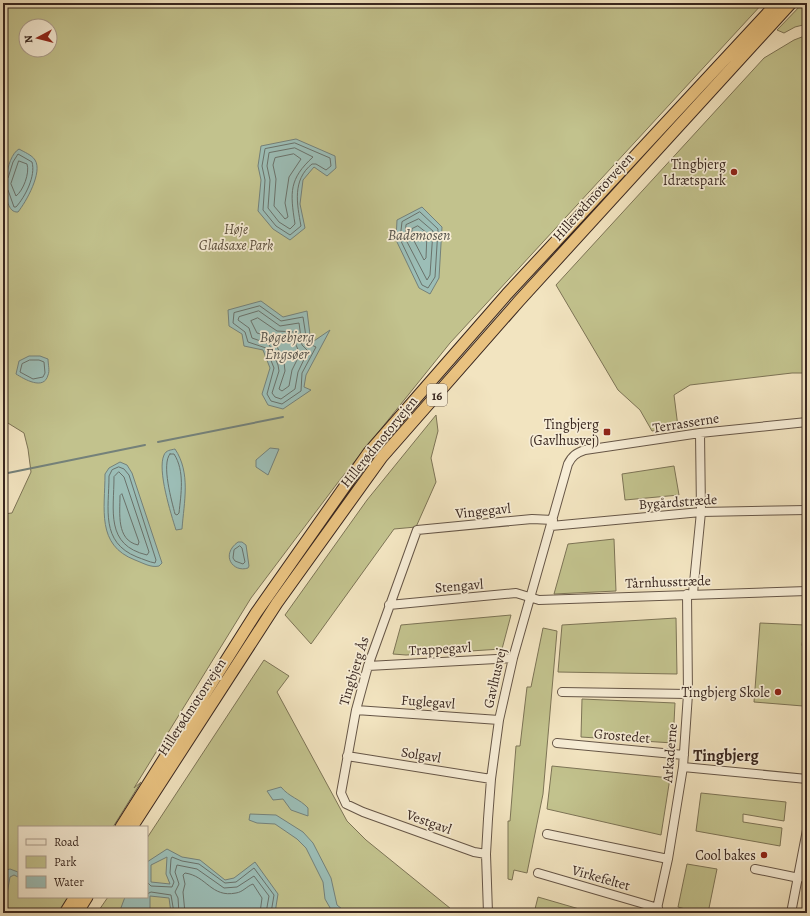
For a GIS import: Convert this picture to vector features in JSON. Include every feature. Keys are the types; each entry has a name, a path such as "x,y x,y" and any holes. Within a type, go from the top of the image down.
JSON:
{"highway":[{"name":"Hillerødmotorvejen","path":"122,826 256,613 369,452 507,294 777,3"},
{"name":"Hillerødmotorvejen","path":"133,826 277,603 382,457 519,301 791,3"},
{"path":"65,913 74,898"},
{"path":"77,913 86,898"}],"street":[{"name":"Terrasserne","path":"572,457 577,452 585,450 700,433 807,422"},
{"name":"Arkaderne","path":"657,910 668,859 683,767 688,694 690,594 701,512 700,433"},
{"name":"Gavlhusvej","path":"488,913 486,854 490,779 499,720 513,658 568,464 572,457"},
{"name":"Bygårdstræde","path":"552,523 701,512 807,510"},
{"name":"Vingegavl","path":"417,530 532,519 552,523"},
{"name":"Tingbjerg Ås","path":"363,812 350,807 342,799 341,793 347,756 356,710 368,666 417,530"},
{"name":"Tårnhusstræde","path":"531,598 539,600 807,591"},
{"name":"Stengavl","path":"389,605 516,593 531,598"},
{"name":"Trappegavl","path":"368,666 513,658"},
{"path":"562,692 688,694"},
{"name":"Fuglegavl","path":"356,710 499,720"},
{"name":"Grostedet","path":"558,744 684,755"},
{"name":"Solgavl","path":"347,756 490,779"},
{"path":"683,767 807,779"},
{"name":"Vestgavl","path":"363,812 474,852 486,854"},
{"path":"791,913 799,878 805,861 807,830"},
{"path":"547,834 668,859"},
{"path":"755,869 799,878"},
{"name":"Virkefeltet","path":"538,873 657,910"}],"green space":[{"name":"Høje Gladsaxe Park","path":"3,3 763,3 450,343 339,481 251,598 134,788 141,782 114,826 18,826 18,898 69,898 60,913 3,913 3,514 12,513 31,472 24,433 3,420"},
{"path":"803,3 807,3 807,24 795,27 784,33 777,30"},
{"name":"Tingbjerg Idrætspark","path":"807,35 807,373 792,373 690,385 674,395 678,427 652,431 640,410 618,390 556,285 764,58 794,40"},
{"path":"436,415 438,431 431,458 436,482 416,527 394,529 311,644 285,615 367,500"},
{"path":"674,466 679,495 625,500 622,474"},
{"path":"614,539 616,591 554,594 568,544"},
{"path":"511,615 502,649 406,655 393,654 401,625"},
{"path":"676,618 677,674 558,672 562,625"},
{"path":"760,623 805,625 802,645 806,658 806,683 803,706 754,702"},
{"path":"543,628 557,631 543,794 527,873 514,870 512,880 508,879 508,821 510,821 516,746 520,746 527,687 531,687"},
{"path":"264,660 289,676 277,692 347,821 366,840 456,913 97,913 107,898 148,898 148,836"},
{"path":"582,699 675,703 673,743 581,737"},
{"path":"552,766 670,778 661,835 547,809"},
{"path":"701,793 786,802 784,821 743,814 743,822 782,828 780,846 696,831"},
{"path":"687,864 717,869 708,913 700,913 678,907"},
{"path":"538,897 593,913 534,913"}],"water":[{"path":"296,139 335,156 336,168 327,176 314,167 303,180 300,204 305,228 290,240 273,229 258,211 261,180 258,166 261,146"},
{"path":"19,149 34,158 37,165 37,172 29,194 18,212 12,210 8,204 6,185 10,163 14,154"},
{"name":"Bademosen","path":"422,207 442,227 439,278 430,294 419,288 396,240 397,220"},
{"name":"Bøgebjerg Engsøer","path":"261,301 283,317 307,311 311,343 330,330 306,375 304,387 311,390 283,409 268,405 262,394 270,368 263,350 244,346 242,334 229,326 228,310"},
{"path":"29,356 40,356 48,359 49,373 46,380 38,383 24,379 16,374 19,361"},
{"path":"270,448 279,449 268,475 256,467 256,460"},
{"path":"175,449 180,458 185,478 182,529 176,530 163,481 162,471 162,462 165,453 169,450"},
{"path":"120,462 127,465 132,473 162,563 159,566 147,565 123,553 114,545 108,535 104,513 105,474 109,468"},
{"path":"238,542 242,542 246,545 248,568 238,568 233,565 229,557 233,547"},
{"path":"281,787 308,808 308,816 291,810 283,799 273,800 267,791"},
{"path":"250,814 276,815 303,832 313,843 331,878 337,905 347,913 333,913 325,899 323,882 306,848 297,839 275,824 257,823 249,820"},
{"path":"167,849 182,857 200,860 225,880 234,878 255,862 278,894 275,913 171,913 169,898 150,896 150,913 119,913 125,898 148,898 148,861","holes":["167,857 166,874 170,884 151,882 151,865"]},
{"path":"10,869 18,872 18,877 14,875 10,877 7,894 3,902 3,871"}],"waterway":[{"path":"158,442 283,417"},
{"path":"3,474 145,445"}],"place":[{"name":"Tingbjerg Idrætspark","path":"734,172"},
{"name":"Tingbjerg (Gavlhusvej)","path":"607,432"},
{"name":"Tingbjerg Skole","path":"778,692"},
{"name":"Cool bakes","path":"764,855"}],"district":[{"name":"Tingbjerg","path":"726,756"}]}
